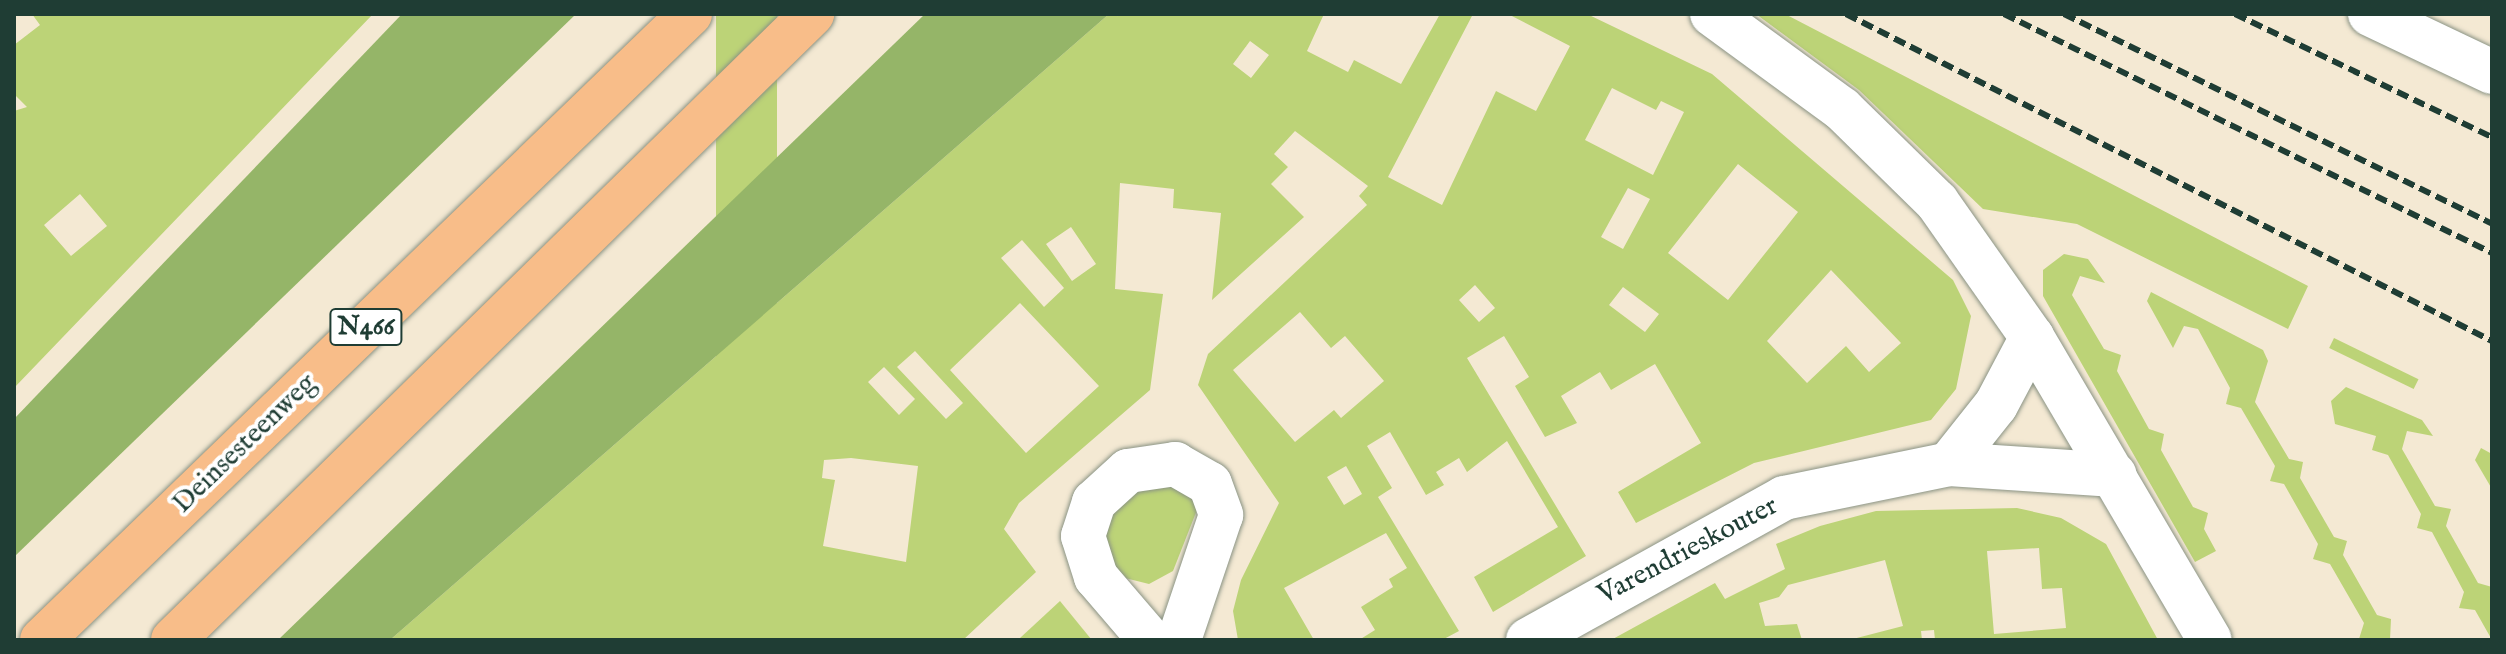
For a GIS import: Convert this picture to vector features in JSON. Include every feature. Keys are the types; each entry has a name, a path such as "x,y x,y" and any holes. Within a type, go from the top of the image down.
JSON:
{"highway":[{"name":"Deinsesteenweg","path":"42,640 690,14"},
{"path":"173,640 812,14"}],"street":[{"path":"1712,14 1794,71 1898,162 1937,202 2032,337 2210,640"},
{"path":"2370,14 2492,72"},
{"path":"1949,464 1996,405 2032,337"},
{"path":"1150,640 1096,577 1083,536 1094,502 1128,471 1175,464 1210,484 1221,515 1179,640"},
{"name":"Varendrieskouter","path":"1528,640 1784,498 1949,464 2115,475"}],"green space":[{"path":"32,14 373,14 14,388 14,111 27,107 14,94 14,45 40,25","holes":["80,194 107,226 71,256 44,225"]},
{"path":"402,14 576,14 14,557 14,419"},
{"path":"716,14 777,14 777,640 716,640"},
{"path":"925,14 1109,14 390,640 278,640"},
{"path":"1109,14 1324,14 1307,51 1348,72 1354,60 1401,84 1440,14 1473,14 1388,177 1442,205 1496,91 1536,111 1570,46 1508,14 1587,14 1712,74 1953,280 1971,316 1956,389 1931,420 1754,463 1636,523 1618,492 1701,443 1655,364 1611,390 1600,372 1561,396 1577,423 1545,437 1515,386 1529,377 1504,336 1467,358 1586,556 1493,612 1474,577 1558,527 1507,441 1467,472 1459,458 1436,472 1444,485 1426,495 1390,432 1367,446 1392,488 1378,497 1459,631 1442,640 1359,640 1375,630 1361,607 1393,587 1389,579 1407,568 1386,533 1284,588 1314,640 1238,640 1233,611 1241,580 1279,503 1198,385 1208,354 1367,205 1359,196 1368,186 1295,131 1274,154 1288,167 1271,184 1304,217 1212,300 1221,213 1173,208 1174,189 1120,183 1115,289 1163,294 1150,390 1019,503 1004,529 1036,572 963,640 390,640","holes":["1250,41 1269,55 1251,78 1233,64","1612,88 1656,110 1661,101 1684,112 1653,175 1585,140","1738,164 1798,212 1728,300 1668,253","1628,188 1650,199 1623,249 1601,237","1071,227 1096,264 1072,281 1046,244","1022,240 1064,288 1044,307 1001,258","1831,270 1901,343 1869,372 1846,346 1807,383 1767,341","1475,285 1495,308 1479,322 1459,300","1623,287 1659,314 1645,332 1609,305","1020,303 1099,386 1026,453 950,370","1300,312 1331,348 1345,336 1384,381 1341,418 1334,410 1295,442 1233,370","915,351 963,403 946,419 897,367","884,367 915,399 899,415 868,382","851,458 918,466 906,562 823,546 835,480 822,478 824,460","1346,466 1362,494 1344,505 1327,477"]},
{"path":"1756,14 1785,14 2308,286 2288,329 2077,224 1983,209 1859,90"},
{"path":"2064,254 2088,259 2105,283 2080,276 2072,295 2104,349 2121,355 2117,371 2149,429 2164,434 2161,450 2193,507 2208,513 2204,529 2216,551 2195,562 2043,296 2043,270"},
{"path":"2151,292 2263,350 2268,361 2255,402 2289,459 2303,462 2300,478 2334,537 2347,541 2343,555 2377,615 2391,619 2390,640 2359,639 2364,623 2330,564 2313,559 2318,544 2284,484 2270,481 2275,466 2241,408 2226,404 2230,388 2198,329 2184,326 2173,348 2147,301"},
{"path":"2334,338 2418,379 2414,389 2329,348"},
{"path":"2346,387 2422,420 2433,436 2407,431 2402,449 2435,506 2451,509 2446,526 2478,583 2492,587 2492,640 2475,610 2459,608 2464,592 2432,532 2417,528 2421,514 2388,455 2372,450 2376,436 2335,424 2331,401"},
{"path":"2481,448 2492,454 2492,489 2475,460"},
{"path":"1149,479 1191,491 1197,510 1173,571 1149,584 1121,577 1102,553 1100,526"},
{"path":"2017,508 2061,518 2106,544 2158,640 1935,640 1934,630 1921,631 1922,640 1849,640 1903,626 1885,560 1788,585 1779,597 1759,603 1765,626 1797,624 1802,640 1611,640 1715,583 1725,599 1785,569 1776,544 1820,526 1876,511","holes":["2039,548 2042,589 2062,588 2066,628 1994,634 1987,551"]},
{"path":"1060,601 1091,639 1020,638"}],"railway":[{"path":"1846,14 2492,341"},
{"path":"2004,14 2492,253"},
{"path":"2064,14 2492,224"},
{"path":"2235,14 2492,137"}]}
